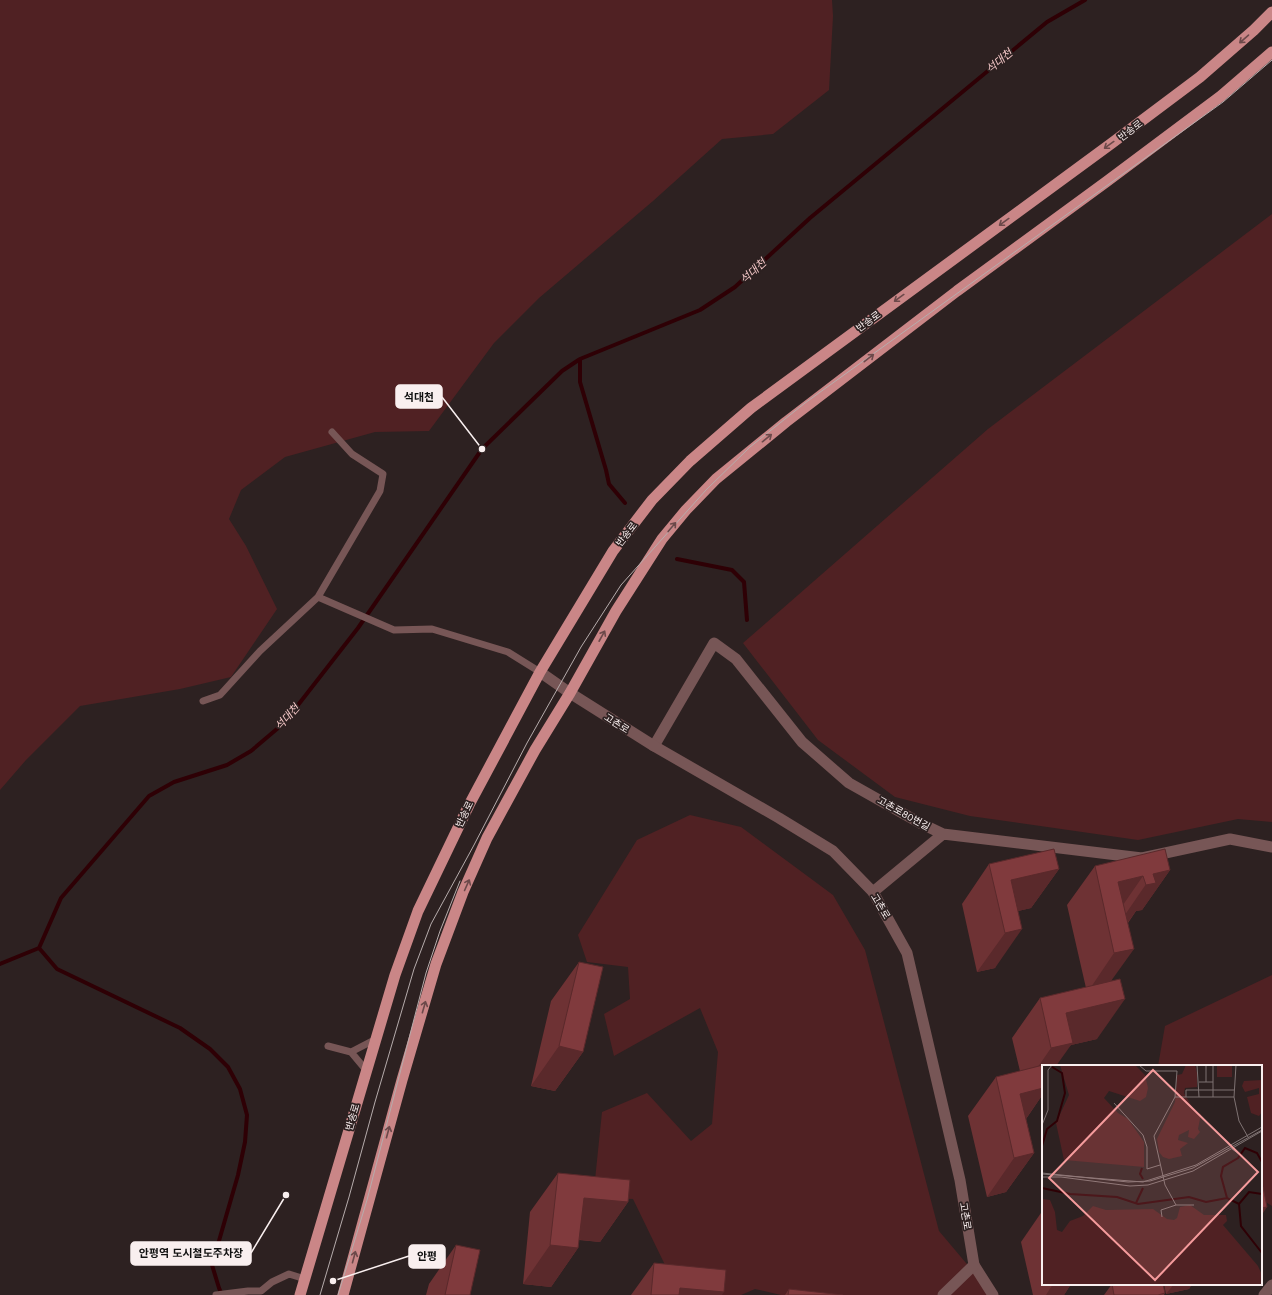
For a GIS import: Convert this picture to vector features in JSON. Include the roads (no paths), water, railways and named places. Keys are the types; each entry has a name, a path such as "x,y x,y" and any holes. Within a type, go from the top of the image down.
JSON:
{"main road":[{"name":"반송로","path":"300,1295 395,975 418,910 469,805 540,672 613,551 652,500 690,461 751,408 1200,77 1254,30 1272,12"},
{"path":"343,1295 402,1080 438,957 463,892 487,838 535,750 570,693 616,611 662,539 686,510 716,479 786,422 957,290 1106,182 1221,96 1272,52"}],"street":[{"name":"고촌로80번길","path":"654,746 714,643 736,659 802,742 849,783 920,823 943,834 1142,858 1230,838 1272,847"},
{"name":"고촌로","path":"540,672 570,693 654,746 779,818 832,851 874,892 907,953 960,1180 974,1265"},
{"path":"874,892 943,834"},
{"path":"943,1295 974,1265 993,1295"},
{"path":"1264,1295 1272,1285"}],"lane":[{"path":"203,701 220,694 260,651 318,597 380,491 383,474 352,454 332,432"},
{"path":"318,597 351,610 394,630 432,629 508,652 540,672"},
{"path":"351,1052 376,1039"},
{"path":"328,1046 351,1052 366,1070"},
{"path":"216,1295 243,1291 261,1291 272,1282 290,1274 305,1279"}],"waterway":[{"name":"석대천","path":"0,964 39,948 61,898 149,796 174,782 227,765 251,751 284,723 358,628 482,449 562,371 580,359 700,310 735,287 810,218 1047,22 1085,0"},
{"path":"580,359 580,382 609,484 625,503"},
{"path":"677,559 732,570 744,582 747,620"},
{"path":"39,948 57,969 180,1028 210,1049 228,1067 240,1089 247,1115 245,1142 238,1175 212,1265 222,1295"}],"tram line":[{"path":"320,1295 414,969 431,924 527,743 581,647 621,585 706,490 750,447 805,403 1223,102 1272,60"},
{"path":"338,1295 367,1200 426,973 440,931 460,881"}],"place":[{"name":"석대천","path":"482,449"},
{"name":"안평역 도시철도주차장","path":"286,1195"},
{"name":"안평","path":"333,1281"}]}
